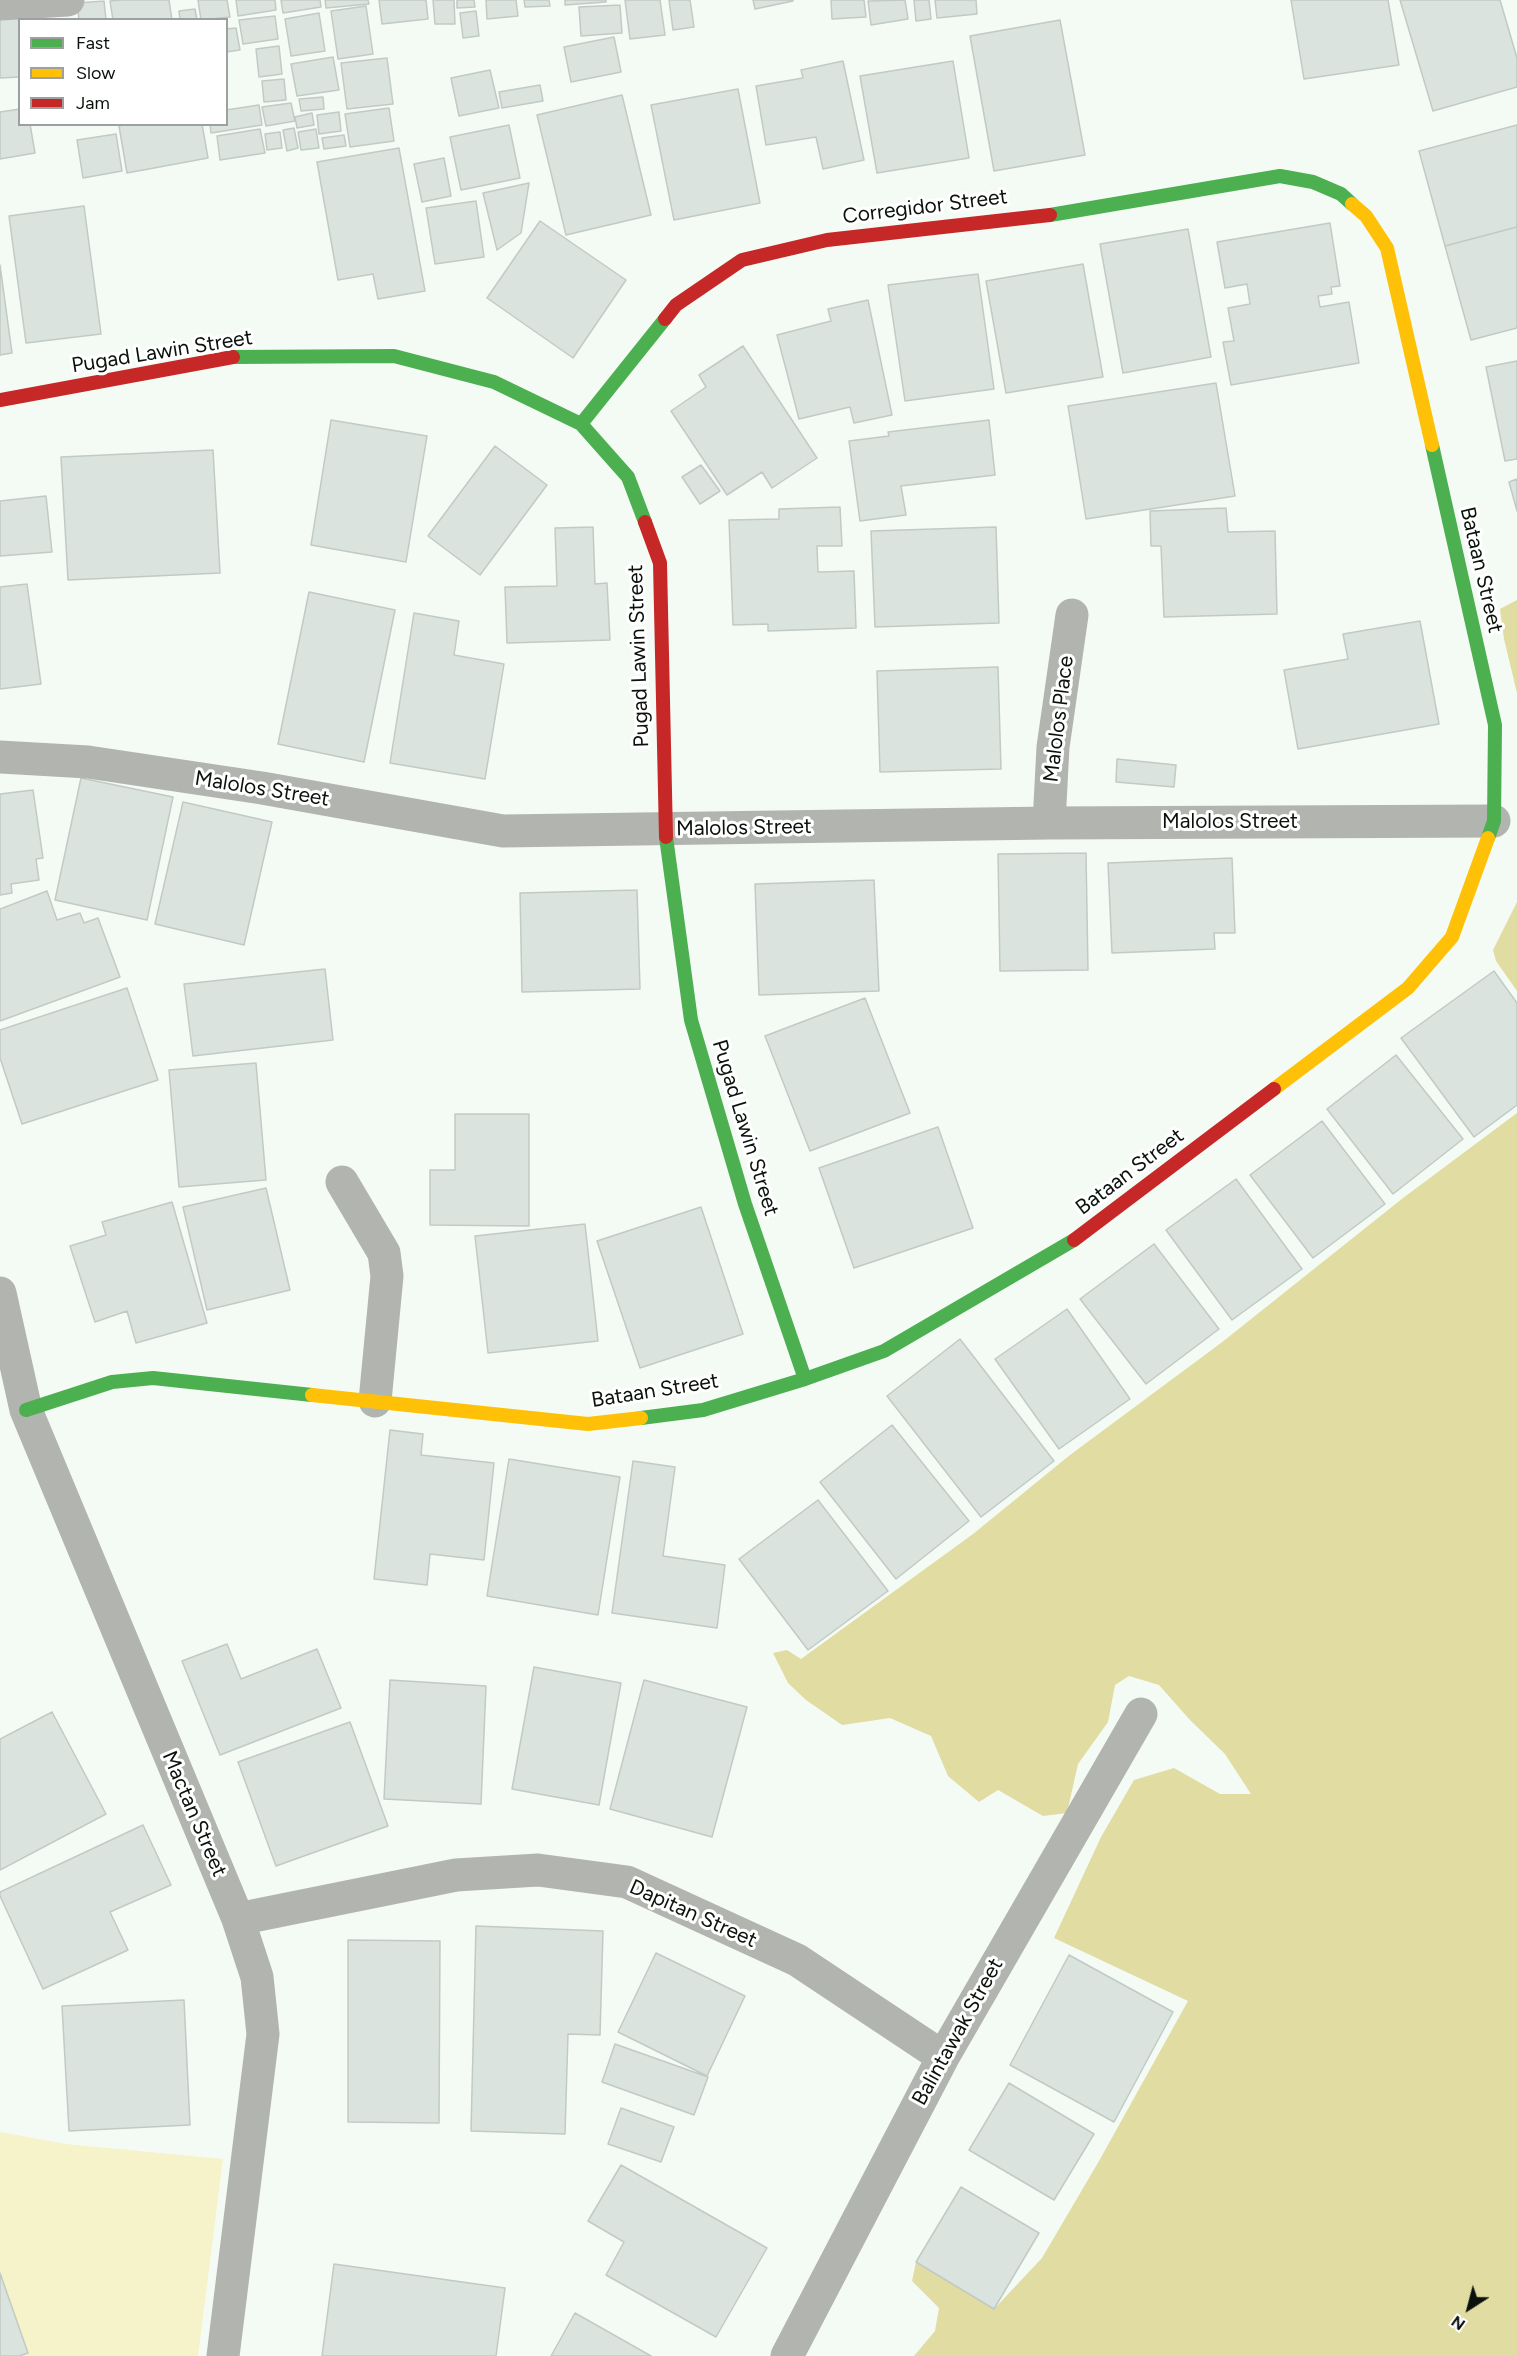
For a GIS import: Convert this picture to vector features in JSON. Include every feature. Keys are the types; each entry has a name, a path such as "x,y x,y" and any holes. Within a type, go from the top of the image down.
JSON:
{"street":[{"path":"0,4 68,0"},
{"name":"Corregidor Street","path":"581,424 676,305 742,260 826,240 1056,214 1280,176 1313,182 1341,194"},
{"name":"Bataan Street","path":"26,1410 112,1382 153,1378 588,1424 703,1410 805,1379 884,1351 1064,1248 1408,988 1452,937 1494,821 1495,725 1387,248 1366,216 1341,194"},
{"name":"Pugad Lawin Street","path":"0,400 240,356 394,356 494,382 581,424 628,477 660,563 664,829 691,1020 745,1204 805,1379"},
{"name":"Malolos Place","path":"1049,823 1053,747 1072,615"},
{"name":"Malolos Street","path":"0,757 88,762 262,788 502,831 1049,823 1494,821"},
{"path":"342,1182 384,1253 387,1276 375,1401"},
{"name":"Mactan Street","path":"0,1293 26,1410 238,1920 257,1977 263,2034 223,2356"},
{"name":"Balintawak Street","path":"787,2356 943,2056 1141,1714"},
{"name":"Dapitan Street","path":"238,1920 456,1875 538,1870 627,1882 797,1960 943,2056"}],"shaded area":[{"path":"1517,600 1517,693 1504,639 1500,609"},
{"path":"1517,902 1517,991 1496,961 1493,950"},
{"path":"1517,1113 1517,2356 914,2356 935,2331 939,2308 912,2281 916,2262 994,2309 1042,2258 1188,2001 1054,1938 1101,1837 1134,1780 1174,1768 1220,1794 1251,1794 1225,1754 1159,1685 1129,1676 1115,1685 1108,1722 1078,1764 1067,1813 1043,1816 998,1790 979,1802 948,1776 931,1736 890,1718 842,1725 806,1700 788,1683 773,1653 787,1650 801,1659 973,1534 1070,1455 1221,1343 1403,1198"},
{"path":"0,2132 66,2144 223,2159 198,2356 0,2356"}],"building":[{"path":"169,0 172,18 113,18 110,1"},
{"path":"198,0 227,0 230,17 201,18"},
{"path":"236,0 275,0 276,10 238,16"},
{"path":"281,0 320,0 321,7 283,13"},
{"path":"325,0 368,0 369,4 326,8"},
{"path":"379,0 426,0 428,19 382,24"},
{"path":"433,0 454,0 455,24 435,24"},
{"path":"457,0 474,0 475,7 457,8"},
{"path":"486,0 516,0 518,16 487,19"},
{"path":"524,0 549,0 550,6 525,7"},
{"path":"565,0 606,0 606,2 565,5"},
{"path":"625,0 660,0 665,35 630,39"},
{"path":"669,0 690,0 694,27 673,30"},
{"path":"753,0 793,0 793,1 755,9"},
{"path":"831,0 864,0 866,17 832,19"},
{"path":"905,0 908,19 871,25 868,1"},
{"path":"914,0 929,0 931,19 916,21"},
{"path":"935,0 976,0 977,14 937,18"},
{"path":"1291,0 1388,0 1399,65 1304,79"},
{"path":"1400,0 1500,0 1517,58 1517,87 1433,111"},
{"path":"104,1 106,18 79,18 77,3"},
{"path":"620,5 622,33 581,36 579,7"},
{"path":"366,6 373,54 338,59 331,11"},
{"path":"195,9 197,18 180,18 179,11"},
{"path":"476,11 479,36 463,38 460,13"},
{"path":"25,13 26,18 18,18 18,77 0,78 0,15"},
{"path":"319,13 325,51 291,56 285,19"},
{"path":"275,16 278,39 243,44 239,20"},
{"path":"1060,20 1085,155 994,171 970,36"},
{"path":"236,28 240,50 228,52 228,29"},
{"path":"614,37 621,72 571,82 564,47"},
{"path":"279,46 282,74 259,77 256,49"},
{"path":"333,57 339,90 297,96 291,64"},
{"path":"387,58 393,104 347,109 341,63"},
{"path":"843,61 864,160 823,169 816,137 766,145 756,86 803,78 801,70"},
{"path":"953,61 969,158 877,173 860,76"},
{"path":"490,70 499,108 459,116 451,78"},
{"path":"284,79 286,100 264,102 262,81"},
{"path":"540,85 543,101 502,108 499,92"},
{"path":"738,89 760,203 674,220 651,105"},
{"path":"622,95 651,215 566,235 537,115"},
{"path":"323,97 324,109 301,111 299,99"},
{"path":"291,103 295,121 266,126 262,107"},
{"path":"259,105 262,125 211,133 210,126 228,126 228,110"},
{"path":"389,108 394,141 350,147 345,114"},
{"path":"18,109 18,126 30,126 35,153 0,159 0,112"},
{"path":"339,112 341,131 319,134 317,115"},
{"path":"312,113 314,125 297,128 295,117"},
{"path":"509,125 520,178 461,190 450,137"},
{"path":"1517,125 1517,227 1445,246 1419,151"},
{"path":"119,126 202,126 208,158 127,173"},
{"path":"294,128 298,148 287,151 283,130"},
{"path":"260,129 265,153 220,160 217,136"},
{"path":"316,129 319,148 301,150 298,132"},
{"path":"280,132 282,148 267,150 265,134"},
{"path":"116,134 122,171 83,178 77,140"},
{"path":"344,135 346,146 324,149 322,138"},
{"path":"399,148 425,291 378,299 373,274 338,280 317,162"},
{"path":"444,158 451,196 422,202 414,164"},
{"path":"529,183 521,233 497,250 483,193"},
{"path":"476,201 484,257 435,264 426,208"},
{"path":"84,206 101,334 26,343 9,216"},
{"path":"540,221 626,280 573,358 487,298"},
{"path":"1330,223 1340,286 1331,287 1332,294 1318,296 1320,307 1349,302 1359,363 1231,385 1223,342 1234,341 1228,308 1250,304 1247,284 1225,288 1217,242"},
{"path":"1517,227 1517,328 1471,340 1445,246"},
{"path":"1188,229 1211,357 1123,373 1100,244"},
{"path":"1083,264 1103,377 1006,393 986,281"},
{"path":"0,265 12,353 0,355"},
{"path":"978,274 994,389 905,401 888,285"},
{"path":"868,300 892,415 854,423 850,407 799,419 777,335 831,321 828,309"},
{"path":"743,346 817,458 772,488 762,472 727,495 671,411 706,387 699,375"},
{"path":"1517,361 1517,459 1505,461 1486,367"},
{"path":"1216,383 1235,496 1086,519 1068,406"},
{"path":"331,420 427,436 406,562 311,545"},
{"path":"989,420 995,475 901,486 906,515 860,521 849,441 889,436 888,432"},
{"path":"495,446 547,485 480,575 428,536"},
{"path":"213,450 220,573 68,580 61,457"},
{"path":"701,465 720,491 700,504 682,477"},
{"path":"1517,479 1517,511 1509,482"},
{"path":"46,496 52,552 0,556 0,501"},
{"path":"840,507 842,546 817,546 818,572 854,571 856,628 768,631 768,624 733,625 729,520 779,519 779,509"},
{"path":"1226,508 1228,532 1275,531 1277,614 1164,617 1161,546 1151,546 1150,511"},
{"path":"593,527 595,584 607,583 610,640 507,643 505,587 557,586 555,528"},
{"path":"996,527 999,623 875,627 871,531"},
{"path":"27,584 41,684 0,689 0,587"},
{"path":"309,592 395,610 364,762 278,744"},
{"path":"414,613 459,621 454,655 504,664 485,779 390,763"},
{"path":"1420,621 1439,724 1298,749 1284,670 1348,659 1343,634"},
{"path":"998,667 1001,769 880,772 877,671"},
{"path":"1117,759 1176,765 1174,787 1116,782"},
{"path":"81,778 173,797 147,920 55,900"},
{"path":"33,790 43,858 36,859 39,880 11,884 12,893 0,895 0,794"},
{"path":"183,802 272,822 244,945 155,924"},
{"path":"1086,853 1088,970 1000,971 998,854"},
{"path":"1232,858 1235,933 1214,933 1215,949 1112,953 1108,863"},
{"path":"874,880 879,991 759,995 755,884"},
{"path":"637,890 640,989 522,992 520,893"},
{"path":"47,891 57,920 80,913 84,923 98,918 120,977 0,1021 0,909"},
{"path":"325,969 333,1040 193,1056 184,984"},
{"path":"1494,971 1517,1003 1517,1105 1474,1137 1401,1038"},
{"path":"127,988 158,1080 22,1124 0,1058 0,1030"},
{"path":"865,998 910,1113 810,1151 765,1036"},
{"path":"1396,1055 1463,1139 1393,1194 1327,1109"},
{"path":"256,1063 266,1180 179,1187 169,1070"},
{"path":"455,1114 529,1114 529,1226 430,1225 430,1170 455,1170"},
{"path":"1322,1121 1385,1204 1313,1258 1250,1175"},
{"path":"938,1127 973,1228 854,1268 819,1168"},
{"path":"1236,1179 1302,1269 1232,1320 1166,1230"},
{"path":"266,1188 290,1290 207,1310 183,1207"},
{"path":"172,1202 207,1323 136,1343 127,1311 95,1322 70,1246 106,1235 102,1222"},
{"path":"701,1207 743,1334 640,1368 597,1241"},
{"path":"585,1224 598,1341 488,1353 475,1236"},
{"path":"1154,1244 1219,1329 1146,1384 1080,1299"},
{"path":"1067,1309 1130,1399 1059,1449 995,1359"},
{"path":"960,1339 1054,1461 981,1517 887,1396"},
{"path":"892,1425 969,1521 896,1579 820,1482"},
{"path":"390,1430 423,1434 421,1455 494,1463 484,1560 430,1554 427,1585 374,1579"},
{"path":"509,1459 620,1477 598,1615 487,1596"},
{"path":"633,1461 675,1467 663,1556 725,1565 717,1628 612,1613"},
{"path":"818,1500 888,1591 808,1650 739,1559"},
{"path":"227,1644 241,1679 317,1649 341,1708 220,1755 182,1661"},
{"path":"534,1667 621,1683 599,1805 512,1789"},
{"path":"390,1680 486,1686 481,1804 384,1799"},
{"path":"644,1680 747,1707 712,1837 610,1809"},
{"path":"52,1712 106,1814 0,1870 0,1739"},
{"path":"350,1722 388,1826 276,1866 238,1762"},
{"path":"143,1825 171,1885 110,1912 128,1950 43,1989 0,1892"},
{"path":"476,1926 603,1931 600,2035 568,2034 565,2134 471,2131"},
{"path":"348,1940 440,1941 439,2123 348,2122"},
{"path":"656,1953 745,1996 707,2076 618,2032"},
{"path":"1069,1955 1173,2012 1114,2122 1010,2065"},
{"path":"184,2000 190,2125 69,2131 62,2006"},
{"path":"615,2044 708,2077 694,2115 602,2082"},
{"path":"1009,2083 1094,2134 1054,2200 969,2150"},
{"path":"621,2108 674,2127 661,2162 608,2144"},
{"path":"621,2165 767,2248 716,2337 606,2275 624,2242 588,2221"},
{"path":"961,2187 1039,2233 994,2309 916,2262"},
{"path":"334,2264 505,2288 496,2356 322,2356"},
{"path":"0,2273 28,2353 19,2356 0,2356"},
{"path":"575,2313 651,2356 551,2356"}],"traffic: fast":[{"path":"1050,215 1280,176 1313,182 1341,194 1352,204"},
{"path":"581,424 665,319"},
{"path":"233,357 394,356 494,382 581,424 628,477 645,522"},
{"path":"1432,445 1495,725 1494,821 1488,838"},
{"path":"666,837 691,1020 745,1204 805,1379"},
{"path":"641,1418 703,1410 805,1379 884,1351 1074,1240"},
{"path":"26,1410 112,1382 153,1378 312,1395"}],"traffic: slow":[{"path":"1352,204 1366,216 1387,248 1432,445"},
{"path":"1274,1089 1408,988 1452,937 1488,838"},
{"path":"312,1395 588,1424 641,1418"}],"traffic: jam":[{"path":"665,319 676,305 742,260 827,240 1050,215"},
{"path":"0,400 233,357"},
{"path":"645,522 660,563 666,837"},
{"path":"1074,1240 1274,1089"}]}
